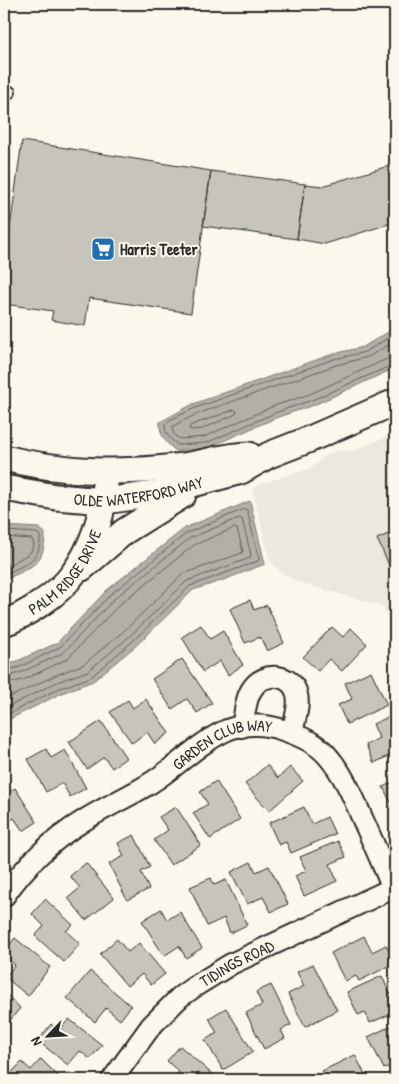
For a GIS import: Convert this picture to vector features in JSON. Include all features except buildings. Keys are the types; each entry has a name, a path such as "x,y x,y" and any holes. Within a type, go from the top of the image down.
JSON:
{"street":[{"name":"OLDE WATERFORD WAY","path":"4,488 56,497 104,501 156,494 241,471 269,456 395,402"},
{"name":"OLDE WATERFORD WAY","path":"4,458 55,468 106,472 184,466 239,455 269,456"},
{"name":"PALM RIDGE DRIVE","path":"4,623 20,617 36,606 72,576 85,554 100,520 104,501 106,472"},
{"path":"72,576 125,531 181,496 211,480"},
{"path":"242,726 253,686 265,679 280,677 287,679 297,692 298,699 292,733"},
{"name":"GARDEN CLUB WAY","path":"4,896 34,859 69,830 158,779 211,738 230,729 259,725 274,727 292,733 309,741 324,753 341,774 353,797 394,890"},
{"name":"TIDINGS ROAD","path":"112,1080 151,1026 175,1002 197,984 231,964 394,890"}],"shaded area":[{"path":"395,433 395,633 383,606 297,582 278,570 270,561 252,489 257,485 311,468 328,454 339,450 351,452"}],"water":[{"path":"395,328 395,368 314,405 278,417 207,448 176,451 166,442 162,435 160,422 193,404 333,354 363,347"},
{"path":"250,501 265,564 193,590 138,644 93,681 62,693 4,722 4,667 57,643 107,590 185,528"},
{"path":"4,526 39,528 45,533 42,553 39,559 28,568 4,581"}],"place":[{"name":"Harris Teeter","path":"103,249"}]}
